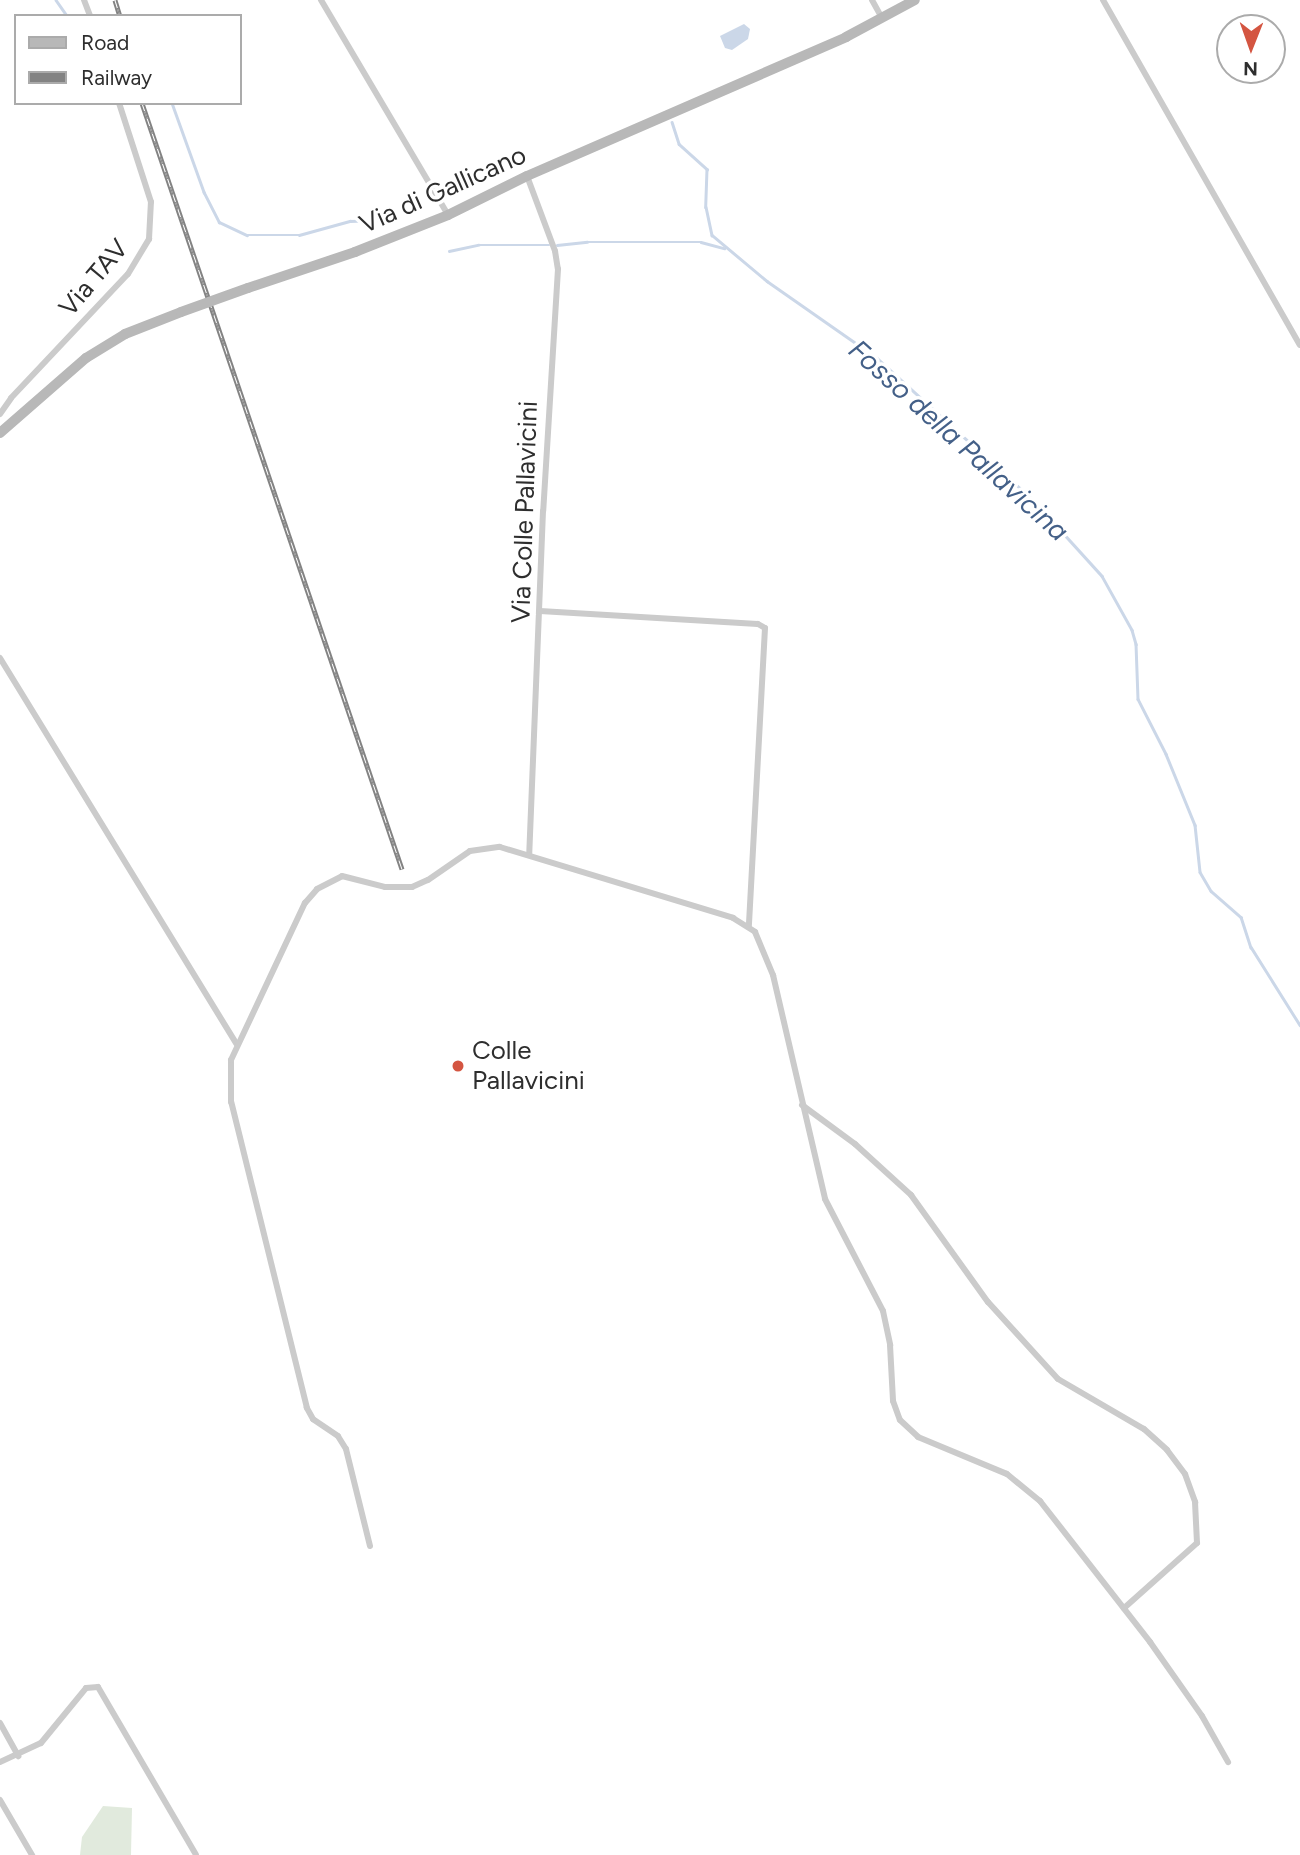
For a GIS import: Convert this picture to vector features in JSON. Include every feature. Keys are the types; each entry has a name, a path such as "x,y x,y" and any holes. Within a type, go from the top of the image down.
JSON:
{"street":[{"path":"321,0 448,215"},
{"path":"872,0 882,18"},
{"name":"Via di Gallicano","path":"0,433 48,388 95,352 125,334 355,252 448,215 527,176 882,18 915,0"},
{"path":"1103,0 1300,345"},
{"name":"Via TAV","path":"0,414 128,274 149,239 151,202 120,105"},
{"name":"Via Colle Pallavicini","path":"527,176 558,264 529,855"},
{"path":"540,611 758,625 765,628 749,926"},
{"path":"0,658 236,1043"},
{"path":"370,1546 346,1449 338,1436 313,1419 307,1408 231,1102 230,1069 236,1043 305,903 324,883 336,877 349,876 384,887 404,888 421,884 479,848 500,846 725,915 749,926 761,943 774,975 802,1105 827,1203 880,1300 890,1345 893,1401 901,1423 918,1437 989,1465 1026,1489 1066,1530 1195,1707 1228,1762"},
{"path":"802,1105 855,1144 911,1195 988,1302 1056,1377 1073,1390 1144,1429 1167,1450 1185,1474 1195,1498 1197,1543 1124,1608"},
{"path":"0,1762 18,1756 51,1733 86,1688 98,1687 196,1855"},
{"path":"0,1723 18,1756"},
{"path":"0,1800 32,1855"}],"shaded area":[{"path":"103,1806 132,1808 131,1855 80,1855 82,1837"}],"water":[{"path":"744,24 750,29 748,39 732,50 725,48 720,36"}],"waterway":[{"path":"56,0 66,14"},
{"path":"173,105 204,192 219,222 247,235 299,235 350,221 378,220"},
{"name":"Fosso della Pallavicina","path":"672,122 679,144 707,169 706,207 712,235 767,281 877,358 1035,502 1102,576 1132,630 1136,644 1138,699 1166,754 1195,825 1200,872 1211,891 1241,917 1251,947 1300,1025"},
{"path":"557,245 587,242 701,242 724,248"},
{"path":"449,251 478,245 549,245"}],"railway":[{"path":"115,0 119,14"},
{"path":"143,105 402,869"}],"place":[{"name":"Colle Pallavicini","path":"458,1066"}]}
